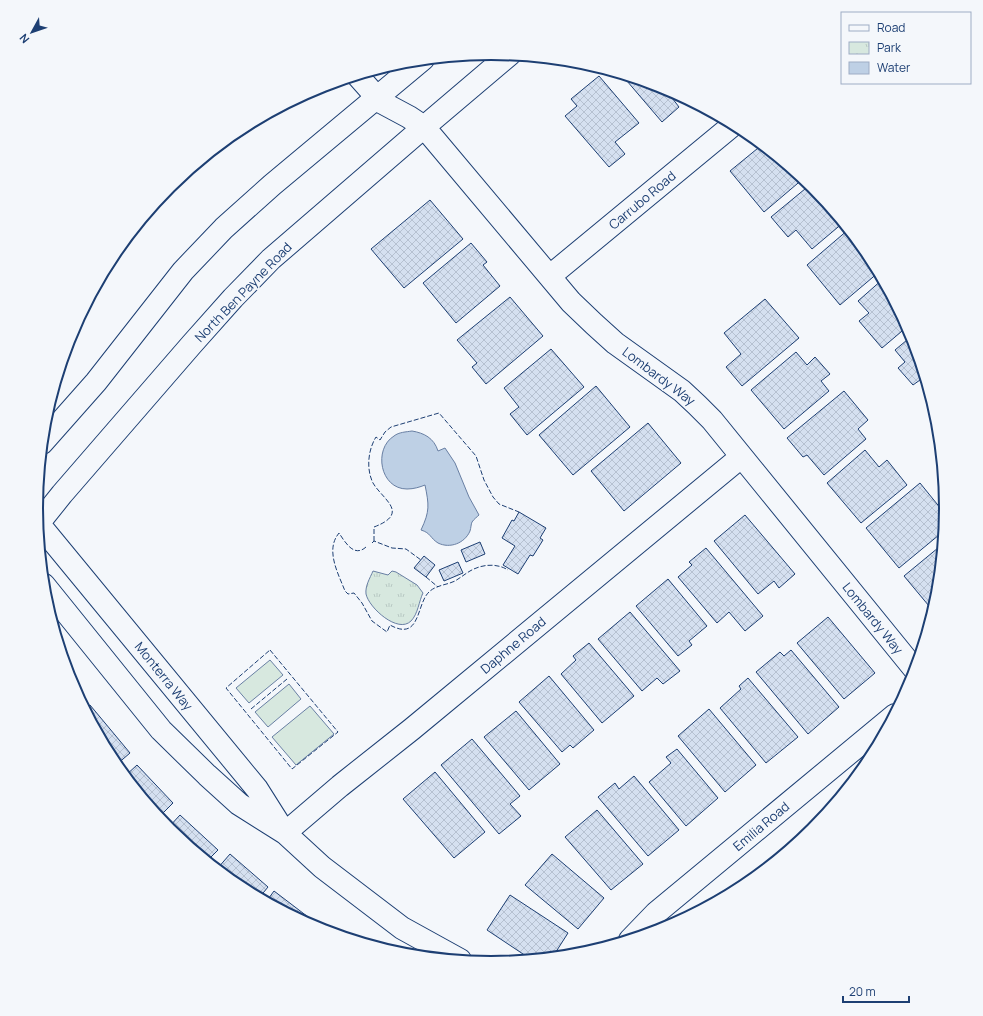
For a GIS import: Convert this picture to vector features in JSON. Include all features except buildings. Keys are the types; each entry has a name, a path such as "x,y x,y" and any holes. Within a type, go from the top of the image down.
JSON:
{"street":[{"name":"North Ben Payne Road","path":"43,517 233,298 271,260 503,60"},
{"path":"50,434 96,382 188,266 224,228 272,185 415,66"},
{"name":"Lombardy Way","path":"361,79 384,105 409,117 424,127 571,302 610,338 682,391 697,404 712,420 911,665"},
{"name":"Carrubo Road","path":"550,276 729,128"},
{"name":"Daphne Road","path":"285,833 340,786 418,724 741,457"},
{"name":"Monterra Way","path":"44,531 257,789 285,833"},
{"name":"Monterra Way","path":"52,595 161,730 206,775 239,804 285,833 322,867 402,928 451,955"},
{"name":"Emilia Road","path":"638,932 656,914 884,724"}],"green space":[{"path":"373,571 388,575 392,571 396,572 417,585 423,593 415,615 411,621 405,624 392,622 385,618 372,606 366,594 366,588"},
{"path":"270,660 283,675 249,703 236,688"},
{"path":"289,684 301,699 268,727 255,712"},
{"path":"310,706 334,734 296,765 272,737"}],"water":[{"path":"412,431 421,433 431,439 438,451 445,448 455,463 469,497 479,515 472,522 470,531 465,539 457,544 443,545 421,530 428,508 425,485 410,489 398,487 391,483 385,476 382,467 382,458 383,450 387,442 398,434"}],"fence":[{"path":"374,541 374,527 385,522 391,516 392,511 387,500 373,483 369,472 369,460 373,442 376,437 380,440 385,432 391,427 439,413 476,456 484,480 493,497 499,504 519,512"},
{"path":"366,547 358,551 350,548 339,533 333,547 334,562 345,591 348,594 354,593 362,603 372,621 387,632 390,625 400,629 407,629 413,625 425,598 429,592 435,588 455,581 479,567 494,565 508,570"},
{"path":"372,543 374,541 392,548 406,549 421,560"},
{"path":"426,577 438,587"},
{"path":"270,650 338,732 292,769 226,688 270,650"},
{"path":"251,709 287,679"}]}
